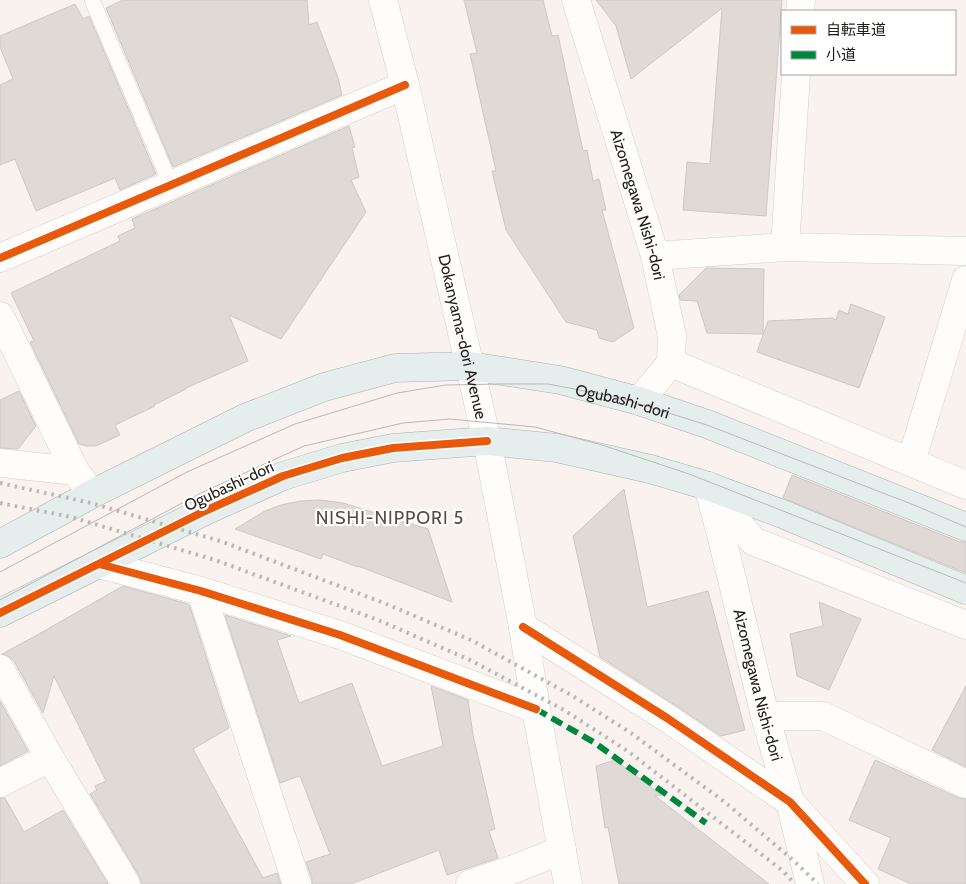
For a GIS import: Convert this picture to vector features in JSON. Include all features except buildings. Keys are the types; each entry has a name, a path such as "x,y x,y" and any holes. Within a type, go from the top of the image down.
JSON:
{"main road":[{"name":"Ogubashi-dori","path":"0,544 94,493 245,418 324,387 395,368 470,366 560,380 640,401 707,424 966,527"},
{"name":"Ogubashi-dori","path":"0,613 283,476 342,458 393,448 486,442 557,448 650,469 708,486 786,515 966,590"}],"street":[{"name":"Dokanyama-dori Avenue","path":"383,0 406,85 486,442 524,627 536,709 568,884"},
{"name":"Aizomegawa Nishi-dori","path":"576,0 655,256 672,336 671,363"},
{"path":"785,247 796,75"},
{"path":"0,258 406,85"},
{"path":"655,256 785,247 966,251"},
{"path":"911,462 966,280"},
{"path":"0,316 75,472 94,493"},
{"path":"640,401 671,363 966,485"},
{"path":"0,463 75,472"},
{"path":"708,486 753,541 966,624"},
{"name":"Aizomegawa Nishi-dori","path":"708,486 722,534 765,716 790,802 810,884"},
{"path":"99,564 201,592 340,635 536,709"},
{"path":"201,592 297,884"},
{"path":"524,627 666,718 790,802 865,884"},
{"path":"0,669 50,758 126,884"},
{"path":"765,716 823,716 966,784"},
{"path":"0,783 50,758"},
{"path":"470,884 562,850"}],"lane":[{"path":"92,0 171,185"}],"tram line":[{"path":"0,572 187,472 295,424 397,393 446,385 548,384 621,398 707,425 966,527"},
{"path":"0,600 201,493 304,446 403,423 450,419 535,427 602,445 689,474 966,583"}],"railway":[{"path":"0,483 91,503 220,541 384,603 471,640 571,695 631,733 726,803 818,884"},
{"path":"0,503 71,517 215,560 378,620 470,660 564,710 629,752 783,871 795,884"}],"marked path":[{"path":"536,709 595,743 706,823"}],"cycle path":[{"path":"0,258 405,85"},
{"path":"0,613 205,511 283,476 342,458 393,448 487,441"},
{"path":"99,564 201,591 340,635 536,709"},
{"path":"523,627 667,718 790,802 865,884"}],"district":[{"name":"NISHI-NIPPORI 5","path":"390,518"}]}
